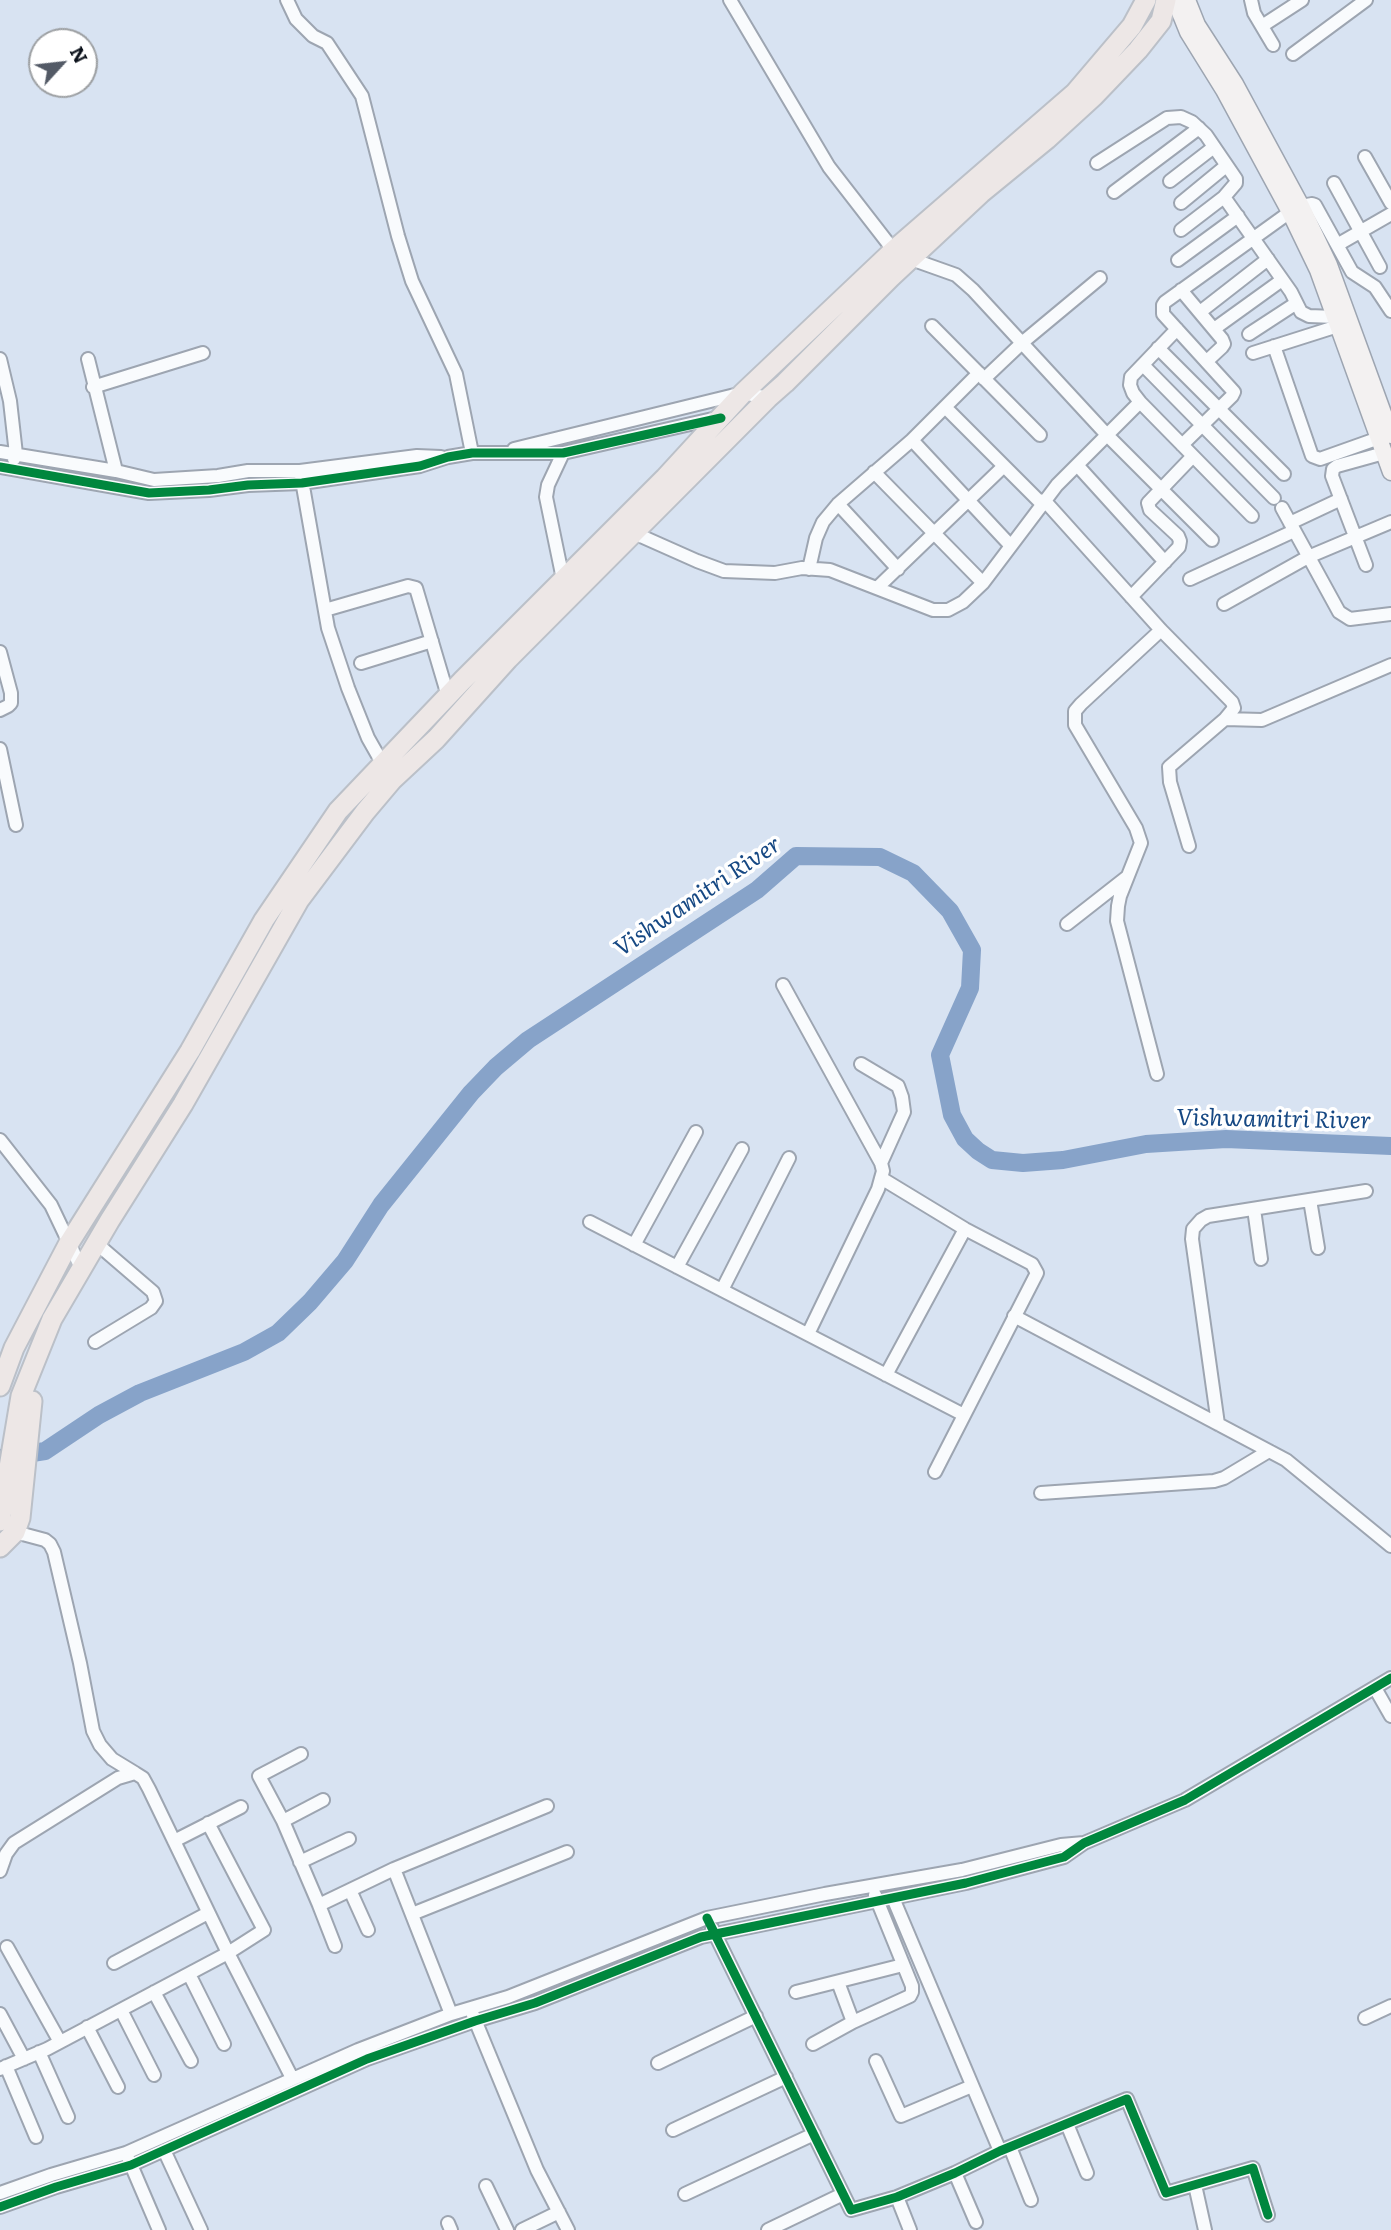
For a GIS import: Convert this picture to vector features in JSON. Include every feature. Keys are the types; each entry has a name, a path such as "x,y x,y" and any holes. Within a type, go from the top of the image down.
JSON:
{"main road":[{"path":"0,1547 9,1521 4,1490 26,1400 51,1319 183,1104 299,900 365,812 388,772 448,696 634,533 785,383 903,258 1075,93 1132,26 1146,0"},
{"path":"0,1386 14,1348 69,1243 190,1051 264,920 338,811 436,739 743,393 1047,139 1094,96 1161,22 1166,0"}],"street":[{"path":"287,0 296,19 313,36 327,43 362,96 412,281 456,374 472,453"},
{"path":"730,0 829,167 903,258 956,275 1023,342 1107,435 1212,540"},
{"path":"1175,0 1188,32 1329,265 1385,442 1391,472"},
{"path":"1187,0 1197,25 1235,84 1295,209 1336,322 1385,442"},
{"path":"1251,0 1254,13 1273,46"},
{"path":"1262,26 1302,0"},
{"path":"1293,54 1366,0"},
{"path":"1097,163 1167,118 1181,117 1192,122 1214,147 1236,183 1224,197 1181,230"},
{"path":"1114,192 1199,128"},
{"path":"1170,181 1214,147"},
{"path":"1365,157 1391,203"},
{"path":"1181,203 1226,166"},
{"path":"1334,183 1380,267"},
{"path":"1224,197 1291,292 1301,312 1336,322"},
{"path":"1182,445 1234,392 1163,314 1165,302 1295,209 1315,205 1352,272 1375,287 1391,311"},
{"path":"1337,246 1391,214"},
{"path":"1178,260 1238,216"},
{"path":"1199,312 1268,259"},
{"path":"809,569 816,538 823,522 838,505 945,407 1100,278"},
{"path":"1214,329 1282,280"},
{"path":"1181,290 1224,344 1207,361"},
{"path":"1249,334 1295,304"},
{"path":"1253,353 1336,322"},
{"path":"932,326 1040,435"},
{"path":"1177,329 1131,377 1133,393 1252,516"},
{"path":"1274,346 1312,456 1320,459 1385,442"},
{"path":"1158,348 1283,474"},
{"path":"93,387 203,353"},
{"path":"0,359 10,401 16,454 5,468 149,493 301,477 417,456 563,453 721,418"},
{"path":"88,359 116,471"},
{"path":"1143,365 1278,503 1339,612 1344,617 1358,620 1391,614"},
{"path":"497,453 743,393 768,398"},
{"path":"634,533 724,570 775,573 809,569 830,570 933,610 948,610 963,602 983,583 1043,502 1140,402"},
{"path":"945,407 1043,502 1231,702 1234,708 1225,719 1169,767 1170,782 1189,846"},
{"path":"912,440 1010,545"},
{"path":"1366,565 1332,476 1333,469 1385,442"},
{"path":"0,452 154,480 218,476 248,471 301,477"},
{"path":"563,453 545,497 566,590"},
{"path":"1131,597 1179,547 1180,541 1148,503 1193,456"},
{"path":"1077,465 1165,562"},
{"path":"877,588 1004,466"},
{"path":"874,472 983,583"},
{"path":"301,477 328,628 368,738 388,772"},
{"path":"1190,579 1341,499"},
{"path":"838,505 898,569"},
{"path":"1224,604 1308,557 1391,522"},
{"path":"325,610 413,586 419,593 448,696"},
{"path":"1157,1074 1118,921 1118,906 1141,843 1075,724 1075,711 1161,630"},
{"path":"361,663 432,641"},
{"path":"0,652 10,693 10,703 0,710"},
{"path":"1225,719 1262,719 1391,664"},
{"path":"0,749 16,825"},
{"path":"1067,924 1127,877"},
{"path":"783,985 881,1163"},
{"path":"808,1334 881,1178 881,1163 904,1112 898,1086 861,1064"},
{"path":"634,1245 696,1132"},
{"path":"0,1140 51,1205 80,1268"},
{"path":"677,1267 742,1149"},
{"path":"722,1290 789,1158"},
{"path":"881,1178 965,1229 1032,1264 1037,1273 935,1472"},
{"path":"1218,1424 1192,1239 1193,1229 1200,1220 1208,1216 1366,1191"},
{"path":"1310,1200 1318,1248"},
{"path":"1254,1209 1261,1259"},
{"path":"590,1222 964,1415"},
{"path":"886,1375 965,1229"},
{"path":"95,1342 151,1308 156,1301 153,1292 96,1243"},
{"path":"1014,1316 1269,1451 1309,1478 1391,1546"},
{"path":"1041,1493 1214,1481 1224,1478 1269,1451"},
{"path":"9,1521 50,1544 80,1663 93,1731 112,1759 143,1777 292,2078"},
{"path":"0,2207 128,2159 292,2078 451,2014 473,2015 535,2003 714,1933 893,1898 1064,1857 1084,1843 1185,1800 1391,1678"},
{"path":"1375,1688 1391,1716"},
{"path":"301,1754 259,1776 283,1821 335,1946"},
{"path":"0,1871 9,1848 14,1843 118,1778 135,1773"},
{"path":"283,1821 323,1800"},
{"path":"319,1905 394,1869 547,1805"},
{"path":"174,1841 241,1807"},
{"path":"36,2137 3,2068 121,2010 228,1953 264,1930 208,1823"},
{"path":"300,1862 349,1839"},
{"path":"0,2193 51,2175 164,2150 367,2059 473,2015 508,1997 707,1919 1001,1862 1061,1846 1084,1843"},
{"path":"412,1914 567,1852"},
{"path":"394,1869 451,2014"},
{"path":"813,2044 910,1996 912,1986 873,1886"},
{"path":"350,1890 368,1930"},
{"path":"893,1898 972,2086 1031,2200"},
{"path":"114,1964 208,1913"},
{"path":"707,1919 851,2210 897,2197 1127,2099 1166,2193 1253,2168 1268,2215"},
{"path":"7,1947 60,2042"},
{"path":"796,1992 903,1965"},
{"path":"189,1974 224,2045"},
{"path":"838,1982 853,2022"},
{"path":"154,1992 191,2061"},
{"path":"1365,2018 1391,2006"},
{"path":"121,2010 153,2075"},
{"path":"0,2014 24,2059"},
{"path":"473,2015 537,2170 568,2230"},
{"path":"658,2063 756,2016"},
{"path":"87,2027 118,2087"},
{"path":"39,2052 68,2117"},
{"path":"876,2061 901,2116 972,2086"},
{"path":"673,2130 786,2077"},
{"path":"1067,2123 1087,2173"},
{"path":"685,2194 814,2134"},
{"path":"164,2150 201,2230"},
{"path":"128,2159 159,2230"},
{"path":"955,2173 976,2222"},
{"path":"1195,2185 1205,2230"},
{"path":"486,2186 507,2230"},
{"path":"768,2230 843,2194"},
{"path":"897,2197 910,2230"},
{"path":"522,2230 559,2212"}],"waterway":[{"name":"Vishwamitri River","path":"0,1458 45,1451 99,1415 140,1393 244,1352 278,1333 310,1302 345,1261 381,1205 471,1093 496,1067 528,1040 757,890 796,856 880,857 913,873 950,911 972,950 970,988 940,1055 952,1115 965,1139 992,1160 1023,1163 1063,1160 1146,1144 1226,1139 1391,1146"}],"cycle path":[{"path":"0,467 149,493 209,490 302,483 420,466 472,453 563,453 721,418"},
{"path":"0,2207 131,2165 367,2059 535,2003 701,1937 966,1883 1064,1857 1084,1843 1185,1800 1391,1678"},
{"path":"707,1918 851,2210 897,2197 1127,2099 1166,2193 1253,2168 1268,2215"}]}
